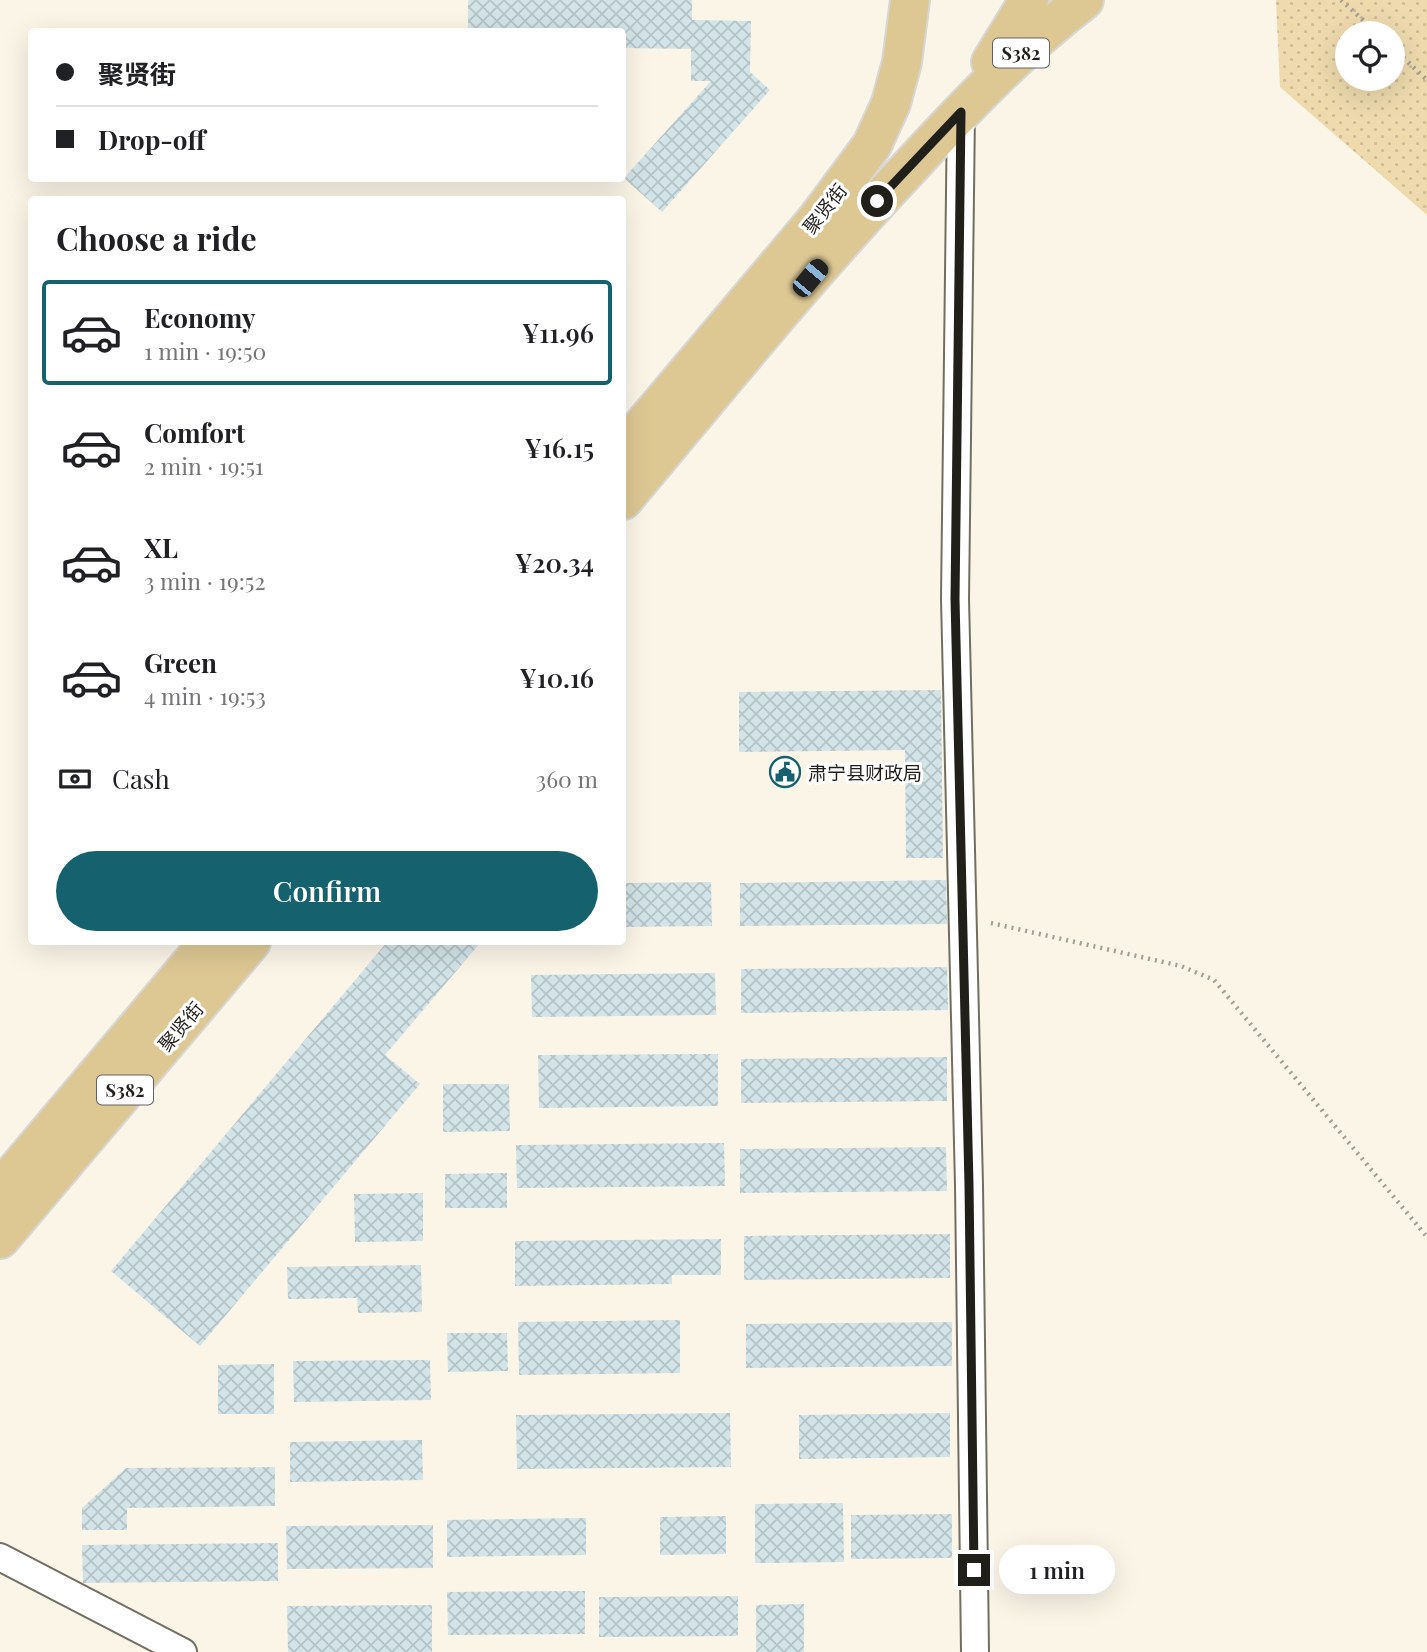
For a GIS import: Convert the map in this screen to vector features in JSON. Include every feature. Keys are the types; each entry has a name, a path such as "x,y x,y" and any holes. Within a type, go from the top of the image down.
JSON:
{"main road":[{"name":"聚贤街","path":"626,445 817,219 872,145 891,103 902,62 910,0"},
{"path":"961,112 1029,0"},
{"name":"S382","path":"961,112 1041,33 1084,0"},
{"name":"聚贤街","path":"626,496 844,237 961,112"},
{"name":"聚贤街","path":"0,1190 206,945"},
{"name":"聚贤街","path":"0,1239 248,945"}],"street":[{"path":"961,112 955,599 975,1652"},
{"path":"0,1557 183,1652"}],"path":[{"path":"1341,0 1364,21"},
{"path":"1405,59 1427,80"},
{"path":"962,916 1181,966 1214,980 1427,1237"}],"shaded area":[{"path":"1276,0 1427,0 1427,215 1280,87"}],"building":[{"path":"468,0 692,0 692,20 751,21 750,72 770,90 662,212 626,180 626,176 711,81 691,81 691,49 626,48 626,28 468,28"},
{"path":"941,690 943,858 906,858 905,750 739,752 739,692"},
{"path":"946,880 947,924 740,926 740,883"},
{"path":"711,882 712,926 626,927 626,883"},
{"path":"384,945 478,945 385,1055 420,1084 200,1346 111,1271"},
{"path":"947,967 948,1010 741,1013 741,969"},
{"path":"715,973 716,1015 532,1017 531,975"},
{"path":"718,1054 718,1106 539,1108 538,1055"},
{"path":"947,1057 947,1101 741,1103 741,1059"},
{"path":"443,1084 509,1084 510,1131 443,1132"},
{"path":"724,1143 725,1186 517,1188 516,1145"},
{"path":"946,1147 947,1191 740,1193 740,1149"},
{"path":"507,1173 507,1208 445,1208 445,1174"},
{"path":"423,1193 423,1241 355,1242 354,1194"},
{"path":"950,1234 950,1278 744,1280 744,1236"},
{"path":"721,1239 721,1275 672,1275 672,1284 515,1286 515,1241"},
{"path":"421,1265 422,1312 358,1313 357,1298 288,1299 287,1267"},
{"path":"680,1320 680,1373 519,1375 518,1322"},
{"path":"952,1322 952,1366 746,1368 746,1324"},
{"path":"447,1333 507,1333 508,1371 448,1372"},
{"path":"430,1360 431,1400 294,1402 293,1361"},
{"path":"274,1364 274,1414 218,1414 218,1365"},
{"path":"730,1413 731,1467 517,1469 516,1415"},
{"path":"950,1413 950,1457 799,1459 799,1415"},
{"path":"422,1440 423,1480 290,1482 290,1442"},
{"path":"275,1467 275,1506 127,1508 127,1530 82,1530 82,1508 126,1468"},
{"path":"843,1503 844,1562 755,1563 755,1504"},
{"path":"952,1514 952,1558 851,1559 851,1515"},
{"path":"726,1516 726,1554 660,1555 660,1517"},
{"path":"586,1518 586,1555 447,1557 447,1520"},
{"path":"433,1525 433,1568 287,1569 286,1526"},
{"path":"278,1543 278,1581 83,1583 82,1545"},
{"path":"585,1591 585,1634 448,1635 447,1592"},
{"path":"738,1596 738,1636 599,1637 599,1597"},
{"path":"804,1604 804,1652 756,1652 756,1605"},
{"path":"432,1605 432,1652 288,1652 287,1606"}],"place":[{"name":"肃宁县财政局","path":"785,772"}],"route":[{"path":"877,201 961,112 955,599 969,1185 974,1570"}]}
